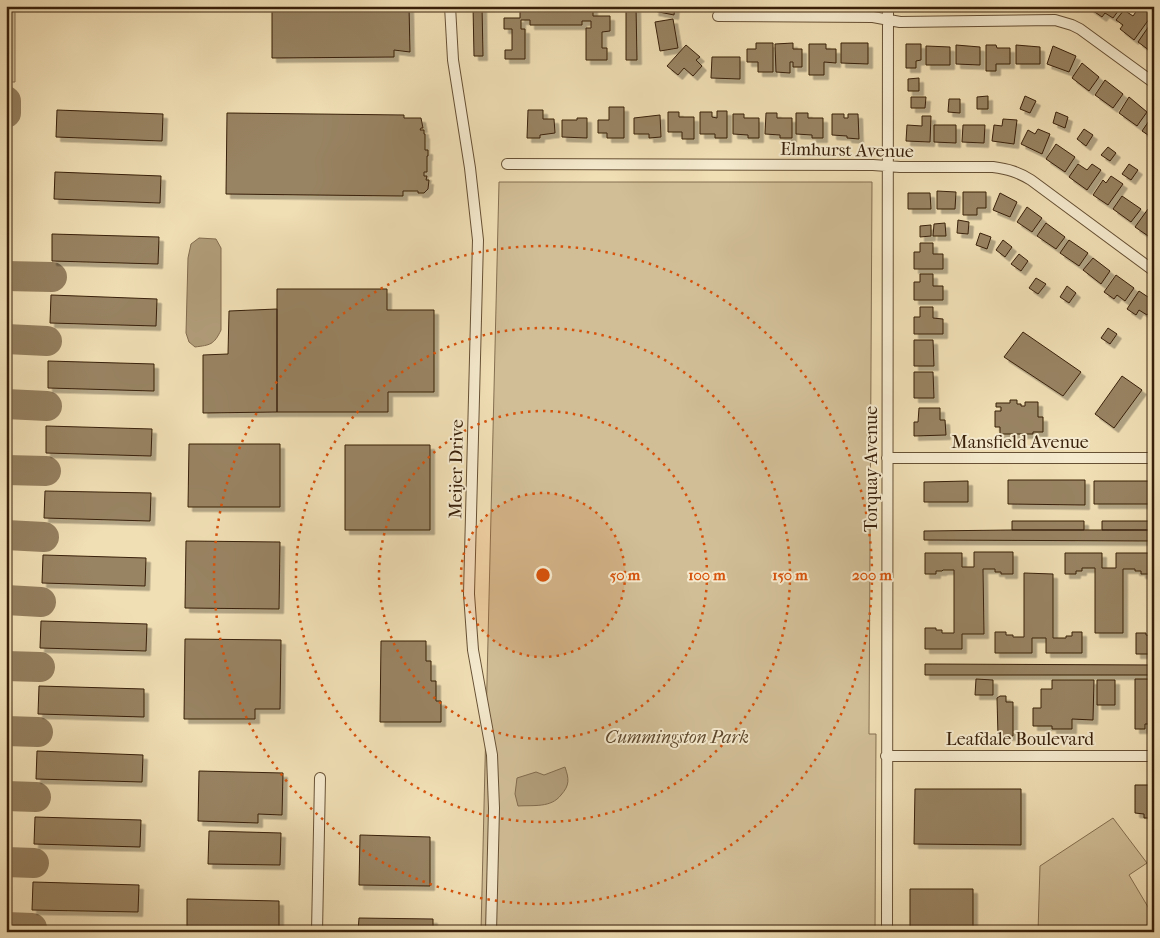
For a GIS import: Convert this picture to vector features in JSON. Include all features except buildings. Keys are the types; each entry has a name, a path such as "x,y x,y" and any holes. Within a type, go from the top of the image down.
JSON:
{"street":[{"name":"Meijer Drive","path":"450,6 454,60 471,176 478,240 469,594 473,650 492,755 494,808 492,932"},
{"name":"Torquay Avenue","path":"887,932 888,6"},
{"path":"718,16 873,17 900,22 1046,20 1064,22 1080,29 1154,83"},
{"name":"Elmhurst Avenue","path":"507,164 993,167 1018,172 1154,271"},
{"name":"Mansfield Avenue","path":"887,458 1154,458"},
{"name":"Leafdale Boulevard","path":"886,756 1154,756"},
{"path":"317,932 320,778"}],"green space":[{"path":"6,6 15,6 15,82 6,82"},
{"name":"Cummingston Park","path":"499,182 872,182 869,734 876,734 875,932 481,932"},
{"path":"1113,818 1147,863 1129,875 1154,917 1154,929 1150,932 1038,932 1040,866"}],"shaded area":[{"path":"199,238 216,239 221,248 221,330 216,339 211,343 195,347 189,342 186,333 188,258 191,244"},
{"path":"565,767 568,778 567,785 557,799 542,805 518,806 515,794 517,778 536,772 544,775"}],"taxiway":[{"path":"6,101 6,113"},
{"path":"6,276 52,277"},
{"path":"6,339 47,341"},
{"path":"6,404 47,406"},
{"path":"6,470 46,471"},
{"path":"6,535 44,537"},
{"path":"6,600 41,602"},
{"path":"6,666 40,667"},
{"path":"6,731 38,732"},
{"path":"6,796 36,797"},
{"path":"6,862 34,863"},
{"path":"6,927 32,928"}]}
